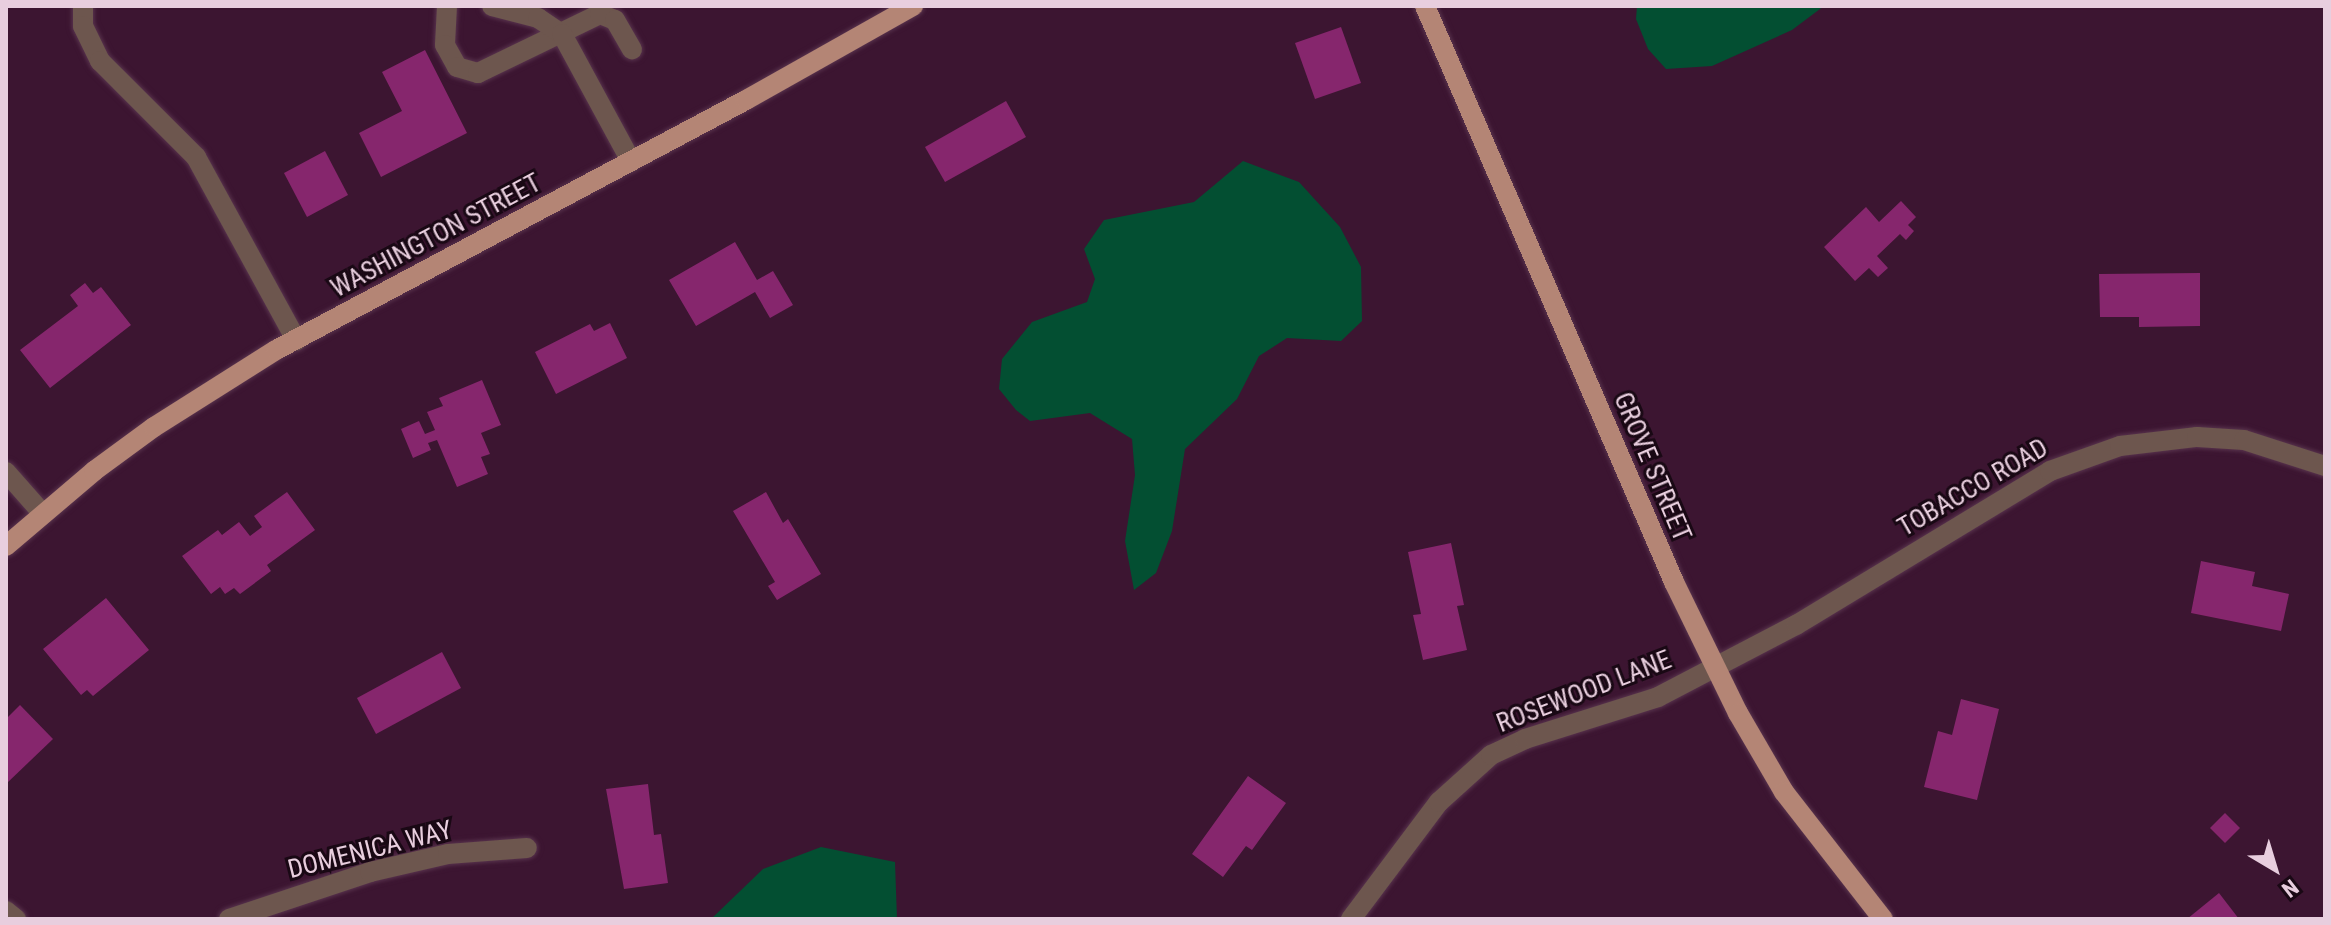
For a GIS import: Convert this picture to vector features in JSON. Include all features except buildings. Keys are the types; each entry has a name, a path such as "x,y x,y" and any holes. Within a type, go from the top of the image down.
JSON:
{"main road":[{"name":"WASHINGTON STREET","path":"6,546 154,427 296,340 913,6"},
{"name":"GROVE STREET","path":"1425,6 1674,582 1738,713 1784,792 1883,919"}],"street":[{"path":"83,6 83,26 100,61 196,157 296,340"},
{"path":"447,6 445,45 457,67 478,73 600,14 615,20 632,50"},
{"path":"492,6 538,18 562,34 631,161"},
{"name":"TOBACCO ROAD","path":"1716,665 1796,625 2029,481 2072,461 2144,442 2209,437 2244,440 2325,466"},
{"path":"6,472 43,514"},
{"name":"ROSEWOOD LANE","path":"1351,919 1439,802 1491,755 1525,739 1658,697 1716,665"},
{"name":"DOMENICA WAY","path":"229,919 370,872 448,854 527,848"},
{"path":"6,911 16,919"}],"green space":[{"path":"1637,6 1824,6 1792,30 1712,66 1666,69 1648,49 1636,19"},
{"path":"1243,161 1299,182 1340,227 1361,267 1362,321 1341,341 1287,338 1259,356 1237,399 1185,449 1172,531 1156,573 1134,590 1125,541 1135,475 1132,439 1090,413 1030,421 1016,410 999,389 1002,359 1032,322 1087,302 1095,279 1084,249 1104,220 1194,202"},
{"path":"821,847 895,862 897,919 711,919 763,869"}]}
